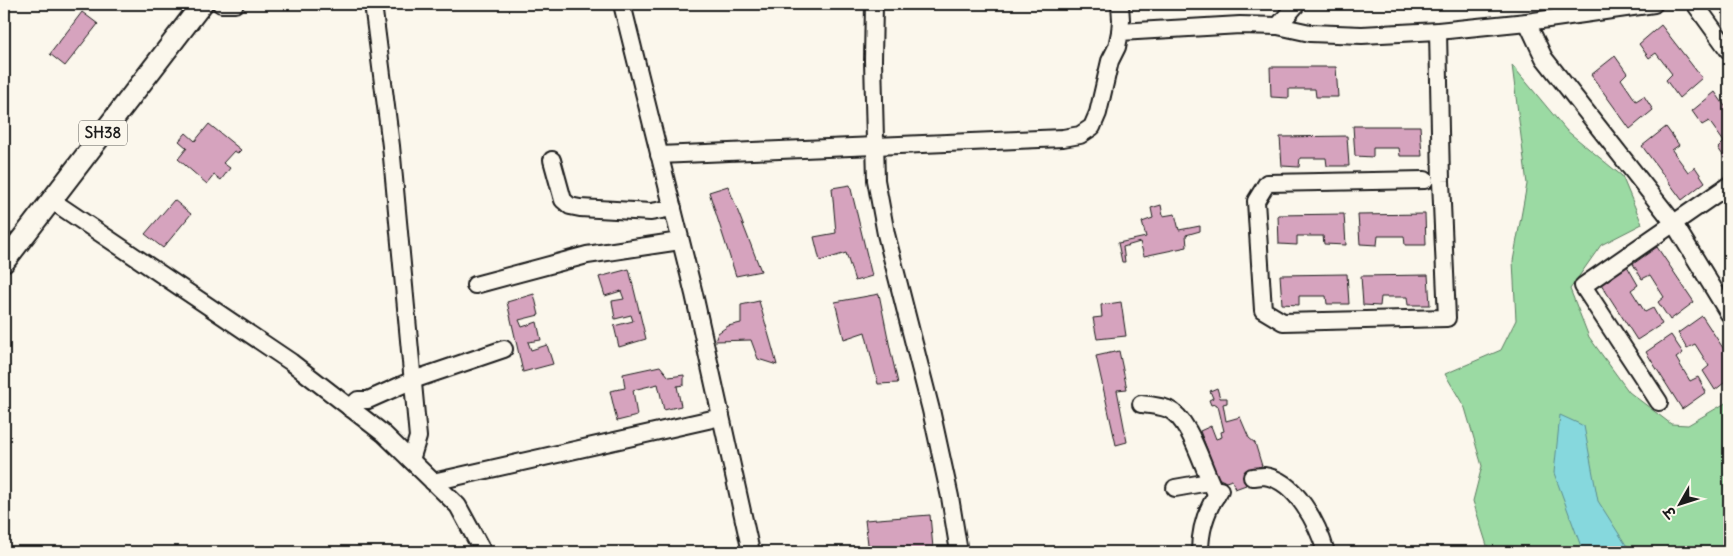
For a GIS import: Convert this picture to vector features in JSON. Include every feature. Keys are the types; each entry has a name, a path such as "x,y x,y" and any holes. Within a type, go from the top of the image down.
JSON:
{"main road":[{"name":"SH38","path":"4,262 202,4"}],"street":[{"path":"221,4 235,4"},
{"path":"373,4 391,146 418,437 411,460"},
{"path":"622,4 694,294 751,552"},
{"path":"874,4 873,60 876,180 886,234 931,410 950,497 959,552"},
{"path":"659,155 1063,138 1080,135 1092,127 1098,113 1108,66 1117,47 1121,20 1120,4"},
{"path":"1278,26 1297,4"},
{"path":"1120,32 1240,25 1278,26 1310,33 1362,35 1438,31 1527,22 1654,4"},
{"path":"1694,4 1729,51"},
{"path":"1527,22 1544,58 1673,222 1729,314"},
{"path":"1425,180 1267,183 1256,202 1263,310 1283,322 1447,318 1441,181 1438,31"},
{"path":"552,160 563,200 570,206 651,212 672,208"},
{"path":"1659,402 1583,286 1729,185"},
{"path":"51,200 291,362 384,434 458,506 483,552"},
{"path":"475,285 587,255 680,241"},
{"path":"350,408 358,400 368,400 412,380 504,349"},
{"path":"1141,404 1168,409 1179,416 1188,428 1215,489 1203,522 1200,552"},
{"path":"433,482 720,417"},
{"path":"1252,477 1264,476 1277,480 1296,495 1320,532 1326,552"},
{"path":"1175,488 1215,489"}],"green space":[{"path":"1512,65 1566,130 1622,176 1642,224 1601,245 1570,289 1589,337 1629,392 1671,424 1688,425 1729,401 1729,552 1489,552 1473,501 1482,466 1465,408 1445,374 1501,350 1516,320 1513,261 1527,184"}],"water":[{"path":"1560,415 1584,426 1598,501 1626,545 1638,552 1583,552 1554,473"}],"building":[{"path":"82,12 98,24 65,66 50,54"},
{"path":"1661,25 1702,78 1679,98 1666,80 1672,74 1656,53 1649,58 1639,44"},
{"path":"1615,56 1627,73 1621,79 1636,101 1644,96 1653,110 1630,129 1591,75"},
{"path":"1270,67 1336,67 1338,97 1316,97 1315,89 1289,89 1289,98 1271,97"},
{"path":"1715,92 1729,112 1729,164 1718,148 1724,142 1709,121 1702,125 1692,111"},
{"path":"209,124 241,150 238,153 234,151 223,163 230,168 221,180 214,175 207,184 178,159 187,148 179,141 186,133 195,141"},
{"path":"1353,126 1420,126 1422,156 1400,156 1399,148 1373,148 1373,157 1355,156"},
{"path":"1666,127 1679,145 1672,150 1688,172 1695,167 1705,182 1682,200 1642,146"},
{"path":"1347,136 1349,166 1327,166 1326,158 1300,158 1299,167 1282,166 1280,137"},
{"path":"850,185 872,276 855,281 846,253 820,261 814,237 836,233 832,188"},
{"path":"728,186 761,271 736,276 709,192"},
{"path":"174,200 191,214 163,248 145,234"},
{"path":"1161,205 1163,216 1175,214 1179,230 1200,226 1200,231 1186,235 1187,247 1144,256 1140,242 1123,247 1125,262 1122,262 1118,243 1146,237 1142,222 1153,218 1151,208"},
{"path":"1344,214 1346,245 1324,244 1323,236 1297,236 1297,245 1279,244 1278,215"},
{"path":"1425,214 1426,245 1405,245 1404,236 1378,236 1377,245 1360,244 1358,215"},
{"path":"1657,247 1694,302 1670,320 1658,302 1664,297 1650,275 1642,279 1633,264"},
{"path":"1627,266 1638,285 1631,290 1645,312 1653,308 1662,324 1637,340 1601,284"},
{"path":"629,269 646,339 619,347 614,326 633,321 631,315 615,319 612,301 624,299 621,291 605,296 599,277"},
{"path":"1347,274 1349,304 1327,304 1326,296 1299,296 1299,305 1282,304 1280,275"},
{"path":"1428,275 1430,305 1408,305 1407,297 1381,297 1380,306 1363,305 1361,276"},
{"path":"534,294 539,315 519,320 522,327 537,322 541,340 528,342 531,350 547,345 553,364 523,372 507,302"},
{"path":"879,294 898,383 878,384 865,332 844,339 835,302"},
{"path":"759,301 777,365 758,359 751,340 715,341 718,333 728,326 741,323 741,305"},
{"path":"1121,302 1126,336 1097,339 1093,318 1102,317 1101,305"},
{"path":"1702,316 1729,357 1729,379 1715,390 1703,371 1709,366 1695,344 1687,348 1678,333"},
{"path":"1671,335 1683,353 1676,358 1690,381 1698,377 1706,392 1682,409 1646,352"},
{"path":"1119,351 1127,389 1117,390 1127,442 1116,445 1096,356"},
{"path":"660,366 669,377 684,375 684,385 677,386 681,406 664,410 658,384 633,390 637,416 617,421 610,391 625,388 623,374"},
{"path":"1217,388 1220,398 1227,398 1227,403 1223,404 1226,421 1240,417 1249,438 1255,443 1262,466 1258,467 1258,471 1243,476 1246,485 1235,489 1232,480 1226,482 1218,478 1200,431 1211,426 1216,439 1222,437 1221,432 1224,431 1218,406 1215,404 1211,405 1209,400 1213,398 1210,391"},
{"path":"930,515 933,548 930,552 869,552 865,520"}]}
